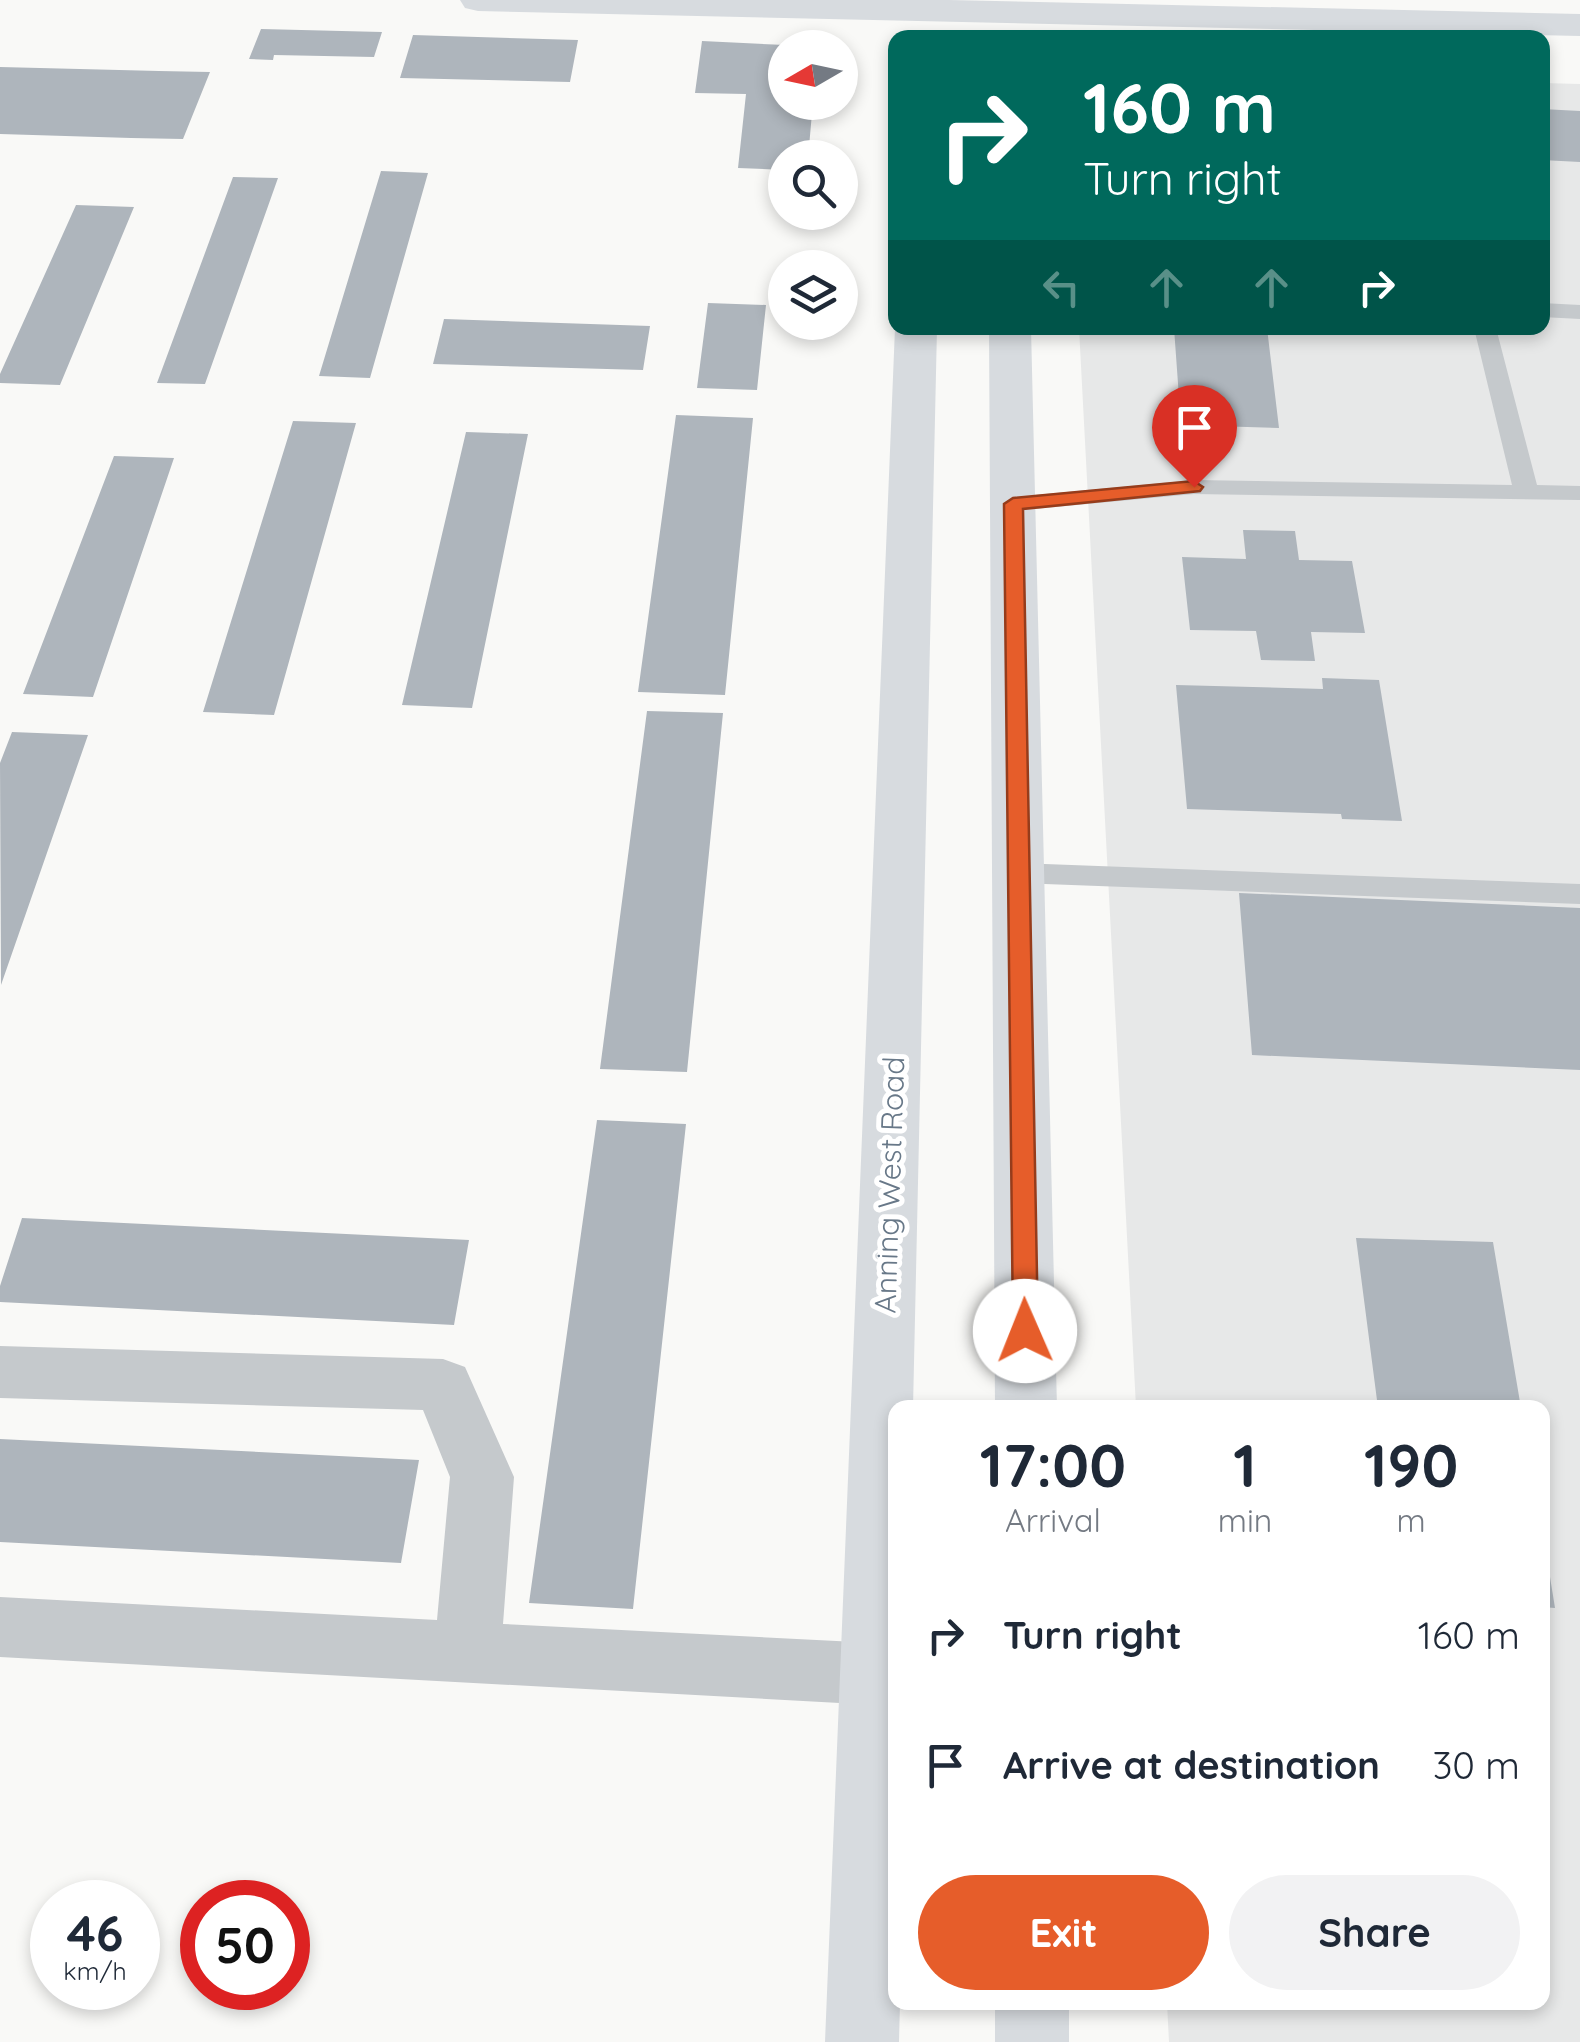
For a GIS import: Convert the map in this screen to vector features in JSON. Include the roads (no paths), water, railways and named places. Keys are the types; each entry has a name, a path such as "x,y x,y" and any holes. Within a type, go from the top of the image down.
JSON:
{"main road":[{"path":"478,0 925,17 1580,25"},
{"name":"Anning West Road","path":"862,2042 916,335"},
{"path":"1010,335 1026,1400"},
{"path":"1032,2010 1032,2042"}],"street":[{"path":"0,1372 442,1385 482,1477 468,1652"},
{"path":"0,1627 876,1674"}],"lane":[{"path":"1550,310 1580,312"},
{"path":"1486,335 1526,490"},
{"path":"1013,504 1194,487 1526,490 1580,494"},
{"path":"1018,873 1580,894"}]}
